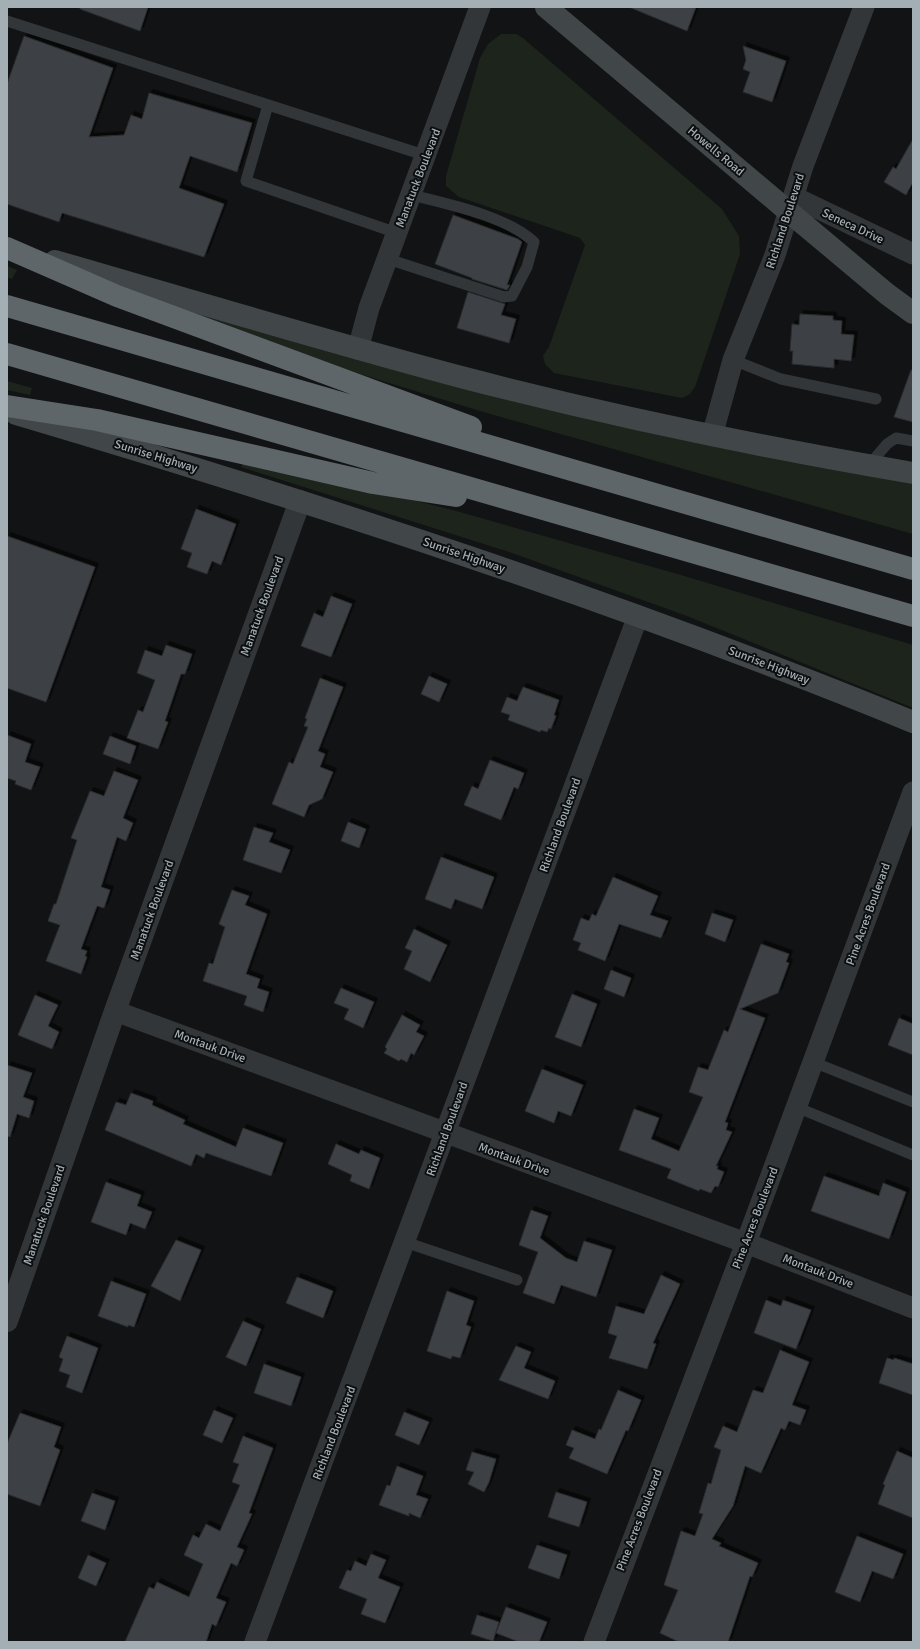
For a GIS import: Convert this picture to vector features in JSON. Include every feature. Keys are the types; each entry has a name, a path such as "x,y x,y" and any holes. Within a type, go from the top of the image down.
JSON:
{"highway":[{"path":"7,248 124,299 641,490"},
{"path":"7,306 913,569"},
{"path":"7,354 913,616"},
{"path":"7,406 97,420 374,483 548,511"}],"main road":[{"name":"Howells Road","path":"546,7 791,204 913,319"},
{"path":"7,248 358,349 517,391 712,436 913,473"},
{"name":"Howells Road","path":"887,294 913,313"},
{"name":"Sunrise Highway","path":"7,412 177,462 477,559 638,616 913,722"}],"street":[{"name":"Manatuck Boulevard","path":"358,349 369,308 427,156 480,7"},
{"name":"Richland Boulevard","path":"712,436 733,360 775,255 803,166 864,7"},
{"name":"Seneca Drive","path":"791,204 913,254"},
{"name":"Manatuck Boulevard","path":"7,1320 115,1011 300,501"},
{"name":"Richland Boulevard","path":"255,1642 446,1134 638,616"},
{"name":"Pine Acres Boulevard","path":"594,1642 746,1243 913,792"},
{"name":"Montauk Drive","path":"115,1011 446,1134 746,1243 913,1308"}],"lane":[{"path":"7,21 427,156"},
{"path":"268,105 246,181 397,233"},
{"path":"388,259 504,296 512,296 527,267 534,242 525,234 473,211 412,195"},
{"path":"733,360 781,379 876,399"},
{"path":"869,465 887,444 896,438 913,441"},
{"path":"813,1062 913,1102"},
{"path":"796,1107 913,1155"},
{"path":"405,1242 517,1280"}],"shaded area":[{"path":"501,34 516,34 523,38 722,209 739,236 740,254 695,387 690,394 682,398 554,373 545,364 543,356 549,347 585,245 580,238 459,197 446,186 446,176 480,58 488,44"},
{"path":"7,266 17,270 12,279 7,277"},
{"path":"196,311 913,481 913,534 480,411 347,370 194,314"},
{"path":"7,381 32,388 30,395 7,390"},
{"path":"246,458 460,512 681,575 913,645 913,708 687,616 512,553 241,467"}],"building":[{"path":"80,7 148,7 140,31 80,9"},
{"path":"629,7 696,7 687,31"},
{"path":"24,36 113,68 89,137 124,135 131,115 142,119 149,93 252,123 237,172 190,156 179,188 224,204 204,257 62,213 59,222 7,204 7,84"},
{"path":"743,46 786,61 772,102 743,92 750,72 743,69 746,60"},
{"path":"913,139 913,182 906,195 884,182 893,167 896,169"},
{"path":"453,215 518,239 522,242 507,285 510,285 507,290 472,279 435,264"},
{"path":"468,292 505,304 501,315 516,319 509,343 457,328"},
{"path":"800,314 833,316 833,320 842,321 841,334 854,335 851,361 834,359 834,368 792,364 793,351 790,351 792,324 799,325"},
{"path":"911,370 913,370 913,422 894,417"},
{"path":"196,509 236,524 221,565 212,561 207,574 187,567 192,553 181,549"},
{"path":"7,536 95,567 46,702 7,688"},
{"path":"331,596 352,604 331,657 301,646 314,613 323,617"},
{"path":"166,645 192,654 185,674 181,674 165,721 168,722 158,749 127,738 138,710 143,712 155,680 137,673 145,650 162,656"},
{"path":"429,676 447,684 439,702 421,694"},
{"path":"320,678 343,687 318,751 325,754 320,767 333,772 322,799 309,805 304,817 272,804 289,762 293,764 308,727 304,726 307,719 305,718"},
{"path":"523,687 559,700 554,715 556,716 551,729 549,728 547,732 541,730 540,732 508,720 510,715 501,712 507,697 517,701"},
{"path":"7,735 31,744 25,762 40,767 31,790 15,784 16,781 7,778"},
{"path":"110,736 136,746 130,764 103,754"},
{"path":"490,760 524,773 518,789 514,787 501,820 464,805 472,786 478,789"},
{"path":"114,771 138,780 123,818 133,823 126,841 117,837 101,887 110,890 104,908 97,906 81,949 87,951 85,956 87,957 81,974 46,961 60,925 48,921 54,904 56,904 77,840 71,838 90,791 104,796"},
{"path":"348,822 366,829 359,848 341,841"},
{"path":"254,827 273,833 269,842 290,850 281,873 243,860"},
{"path":"441,857 494,877 482,909 455,899 451,909 425,899"},
{"path":"613,877 658,896 650,915 668,921 661,938 619,924 605,961 578,950 581,943 573,940 581,918 589,921 592,914 596,916"},
{"path":"232,890 249,896 245,905 267,914 246,974 260,979 257,988 269,992 263,1012 244,1005 247,996 203,981 209,963 213,964 225,927 219,924"},
{"path":"712,913 733,920 725,942 705,934"},
{"path":"414,929 447,945 430,982 404,969 412,951 405,948"},
{"path":"761,944 789,954 786,962 789,963 778,993 740,1009 765,1018 725,1122 728,1123 726,1130 732,1132 716,1166 718,1166 717,1169 724,1172 718,1187 715,1186 711,1193 700,1189 699,1191 667,1178 671,1169 619,1150 634,1109 659,1118 651,1139 679,1151 703,1097 689,1092 698,1067 708,1070 724,1030 728,1032"},
{"path":"611,970 631,978 624,997 604,989"},
{"path":"341,988 374,1002 363,1028 344,1019 349,1009 334,1003"},
{"path":"572,994 597,1004 581,1047 555,1037"},
{"path":"35,995 58,1005 48,1026 59,1032 52,1049 18,1035"},
{"path":"402,1015 420,1025 416,1032 424,1036 414,1055 411,1053 407,1062 401,1059 399,1061 384,1053 387,1049 385,1047"},
{"path":"899,1018 913,1024 913,1055 888,1045"},
{"path":"7,1065 32,1073 23,1097 34,1101 29,1118 17,1114 10,1137 7,1136"},
{"path":"542,1069 583,1085 571,1116 558,1111 554,1123 525,1111"},
{"path":"131,1093 153,1101 152,1105 185,1120 183,1124 236,1147 243,1128 283,1143 271,1176 206,1153 204,1158 196,1154 191,1166 105,1130 116,1102 126,1105"},
{"path":"336,1144 359,1154 361,1150 380,1158 369,1189 350,1181 352,1175 328,1164"},
{"path":"824,1176 879,1196 883,1183 906,1192 889,1239 811,1211"},
{"path":"106,1182 141,1195 137,1206 152,1212 145,1229 130,1223 126,1235 91,1222"},
{"path":"531,1210 548,1216 540,1238 566,1258 577,1262 584,1241 612,1250 596,1297 561,1285 554,1304 523,1293 538,1252 519,1245"},
{"path":"176,1240 201,1250 180,1301 151,1286"},
{"path":"661,1275 680,1284 653,1343 656,1344 647,1369 609,1358 617,1336 608,1333 616,1306 644,1314"},
{"path":"297,1277 333,1291 323,1318 286,1303"},
{"path":"111,1281 146,1294 134,1327 128,1325 128,1327 98,1316"},
{"path":"447,1291 474,1301 466,1325 471,1327 460,1358 452,1356 451,1359 427,1351"},
{"path":"766,1300 781,1306 783,1300 811,1310 796,1349 754,1333"},
{"path":"243,1321 261,1329 246,1366 226,1357"},
{"path":"67,1336 98,1348 82,1393 66,1387 70,1375 59,1371 63,1359 59,1357"},
{"path":"516,1346 531,1352 524,1368 555,1381 548,1399 499,1380"},
{"path":"780,1350 809,1362 792,1405 806,1410 800,1425 789,1421 785,1430 781,1428 761,1473 745,1466 733,1506 712,1539 721,1543 719,1546 758,1563 752,1577 750,1576 728,1642 679,1642 660,1633 678,1590 664,1585 681,1531 695,1536 703,1514 699,1513 708,1483 711,1484 721,1450 714,1447 723,1426 737,1432 753,1390 763,1393"},
{"path":"887,1358 894,1360 894,1358 913,1364 913,1395 879,1383"},
{"path":"264,1364 301,1377 291,1406 254,1393"},
{"path":"618,1390 641,1400 607,1474 569,1458 574,1448 566,1445 572,1430 595,1439 599,1429 601,1430"},
{"path":"214,1410 233,1418 222,1443 203,1435"},
{"path":"404,1412 429,1422 419,1445 395,1435"},
{"path":"20,1413 61,1427 54,1447 60,1450 40,1506 7,1494 7,1444"},
{"path":"243,1436 273,1448 249,1513 252,1514 237,1547 244,1550 237,1566 231,1563 216,1598 226,1602 216,1626 212,1624 206,1642 125,1642 149,1587 154,1589 157,1582 189,1597 203,1564 184,1555 193,1535 199,1538 206,1524 220,1531 240,1485 232,1482 239,1464 233,1462"},
{"path":"897,1451 913,1458 913,1518 878,1504 885,1485 883,1484"},
{"path":"472,1452 496,1459 489,1482 484,1492 468,1484 474,1472 466,1470"},
{"path":"397,1466 423,1476 416,1495 428,1499 420,1518 409,1513 409,1516 379,1505 387,1485 390,1486"},
{"path":"556,1492 587,1502 579,1527 548,1517"},
{"path":"92,1493 115,1501 105,1530 81,1521"},
{"path":"857,1536 903,1554 893,1579 872,1571 860,1602 835,1592"},
{"path":"537,1545 567,1555 559,1579 528,1568"},
{"path":"371,1554 386,1560 378,1578 400,1587 385,1623 361,1614 367,1599 339,1588 347,1570 351,1571 355,1561 366,1566"},
{"path":"88,1555 106,1563 96,1586 78,1578"},
{"path":"506,1607 547,1622 539,1642 519,1642 496,1633"},
{"path":"477,1615 499,1622 493,1641 471,1634"}]}
